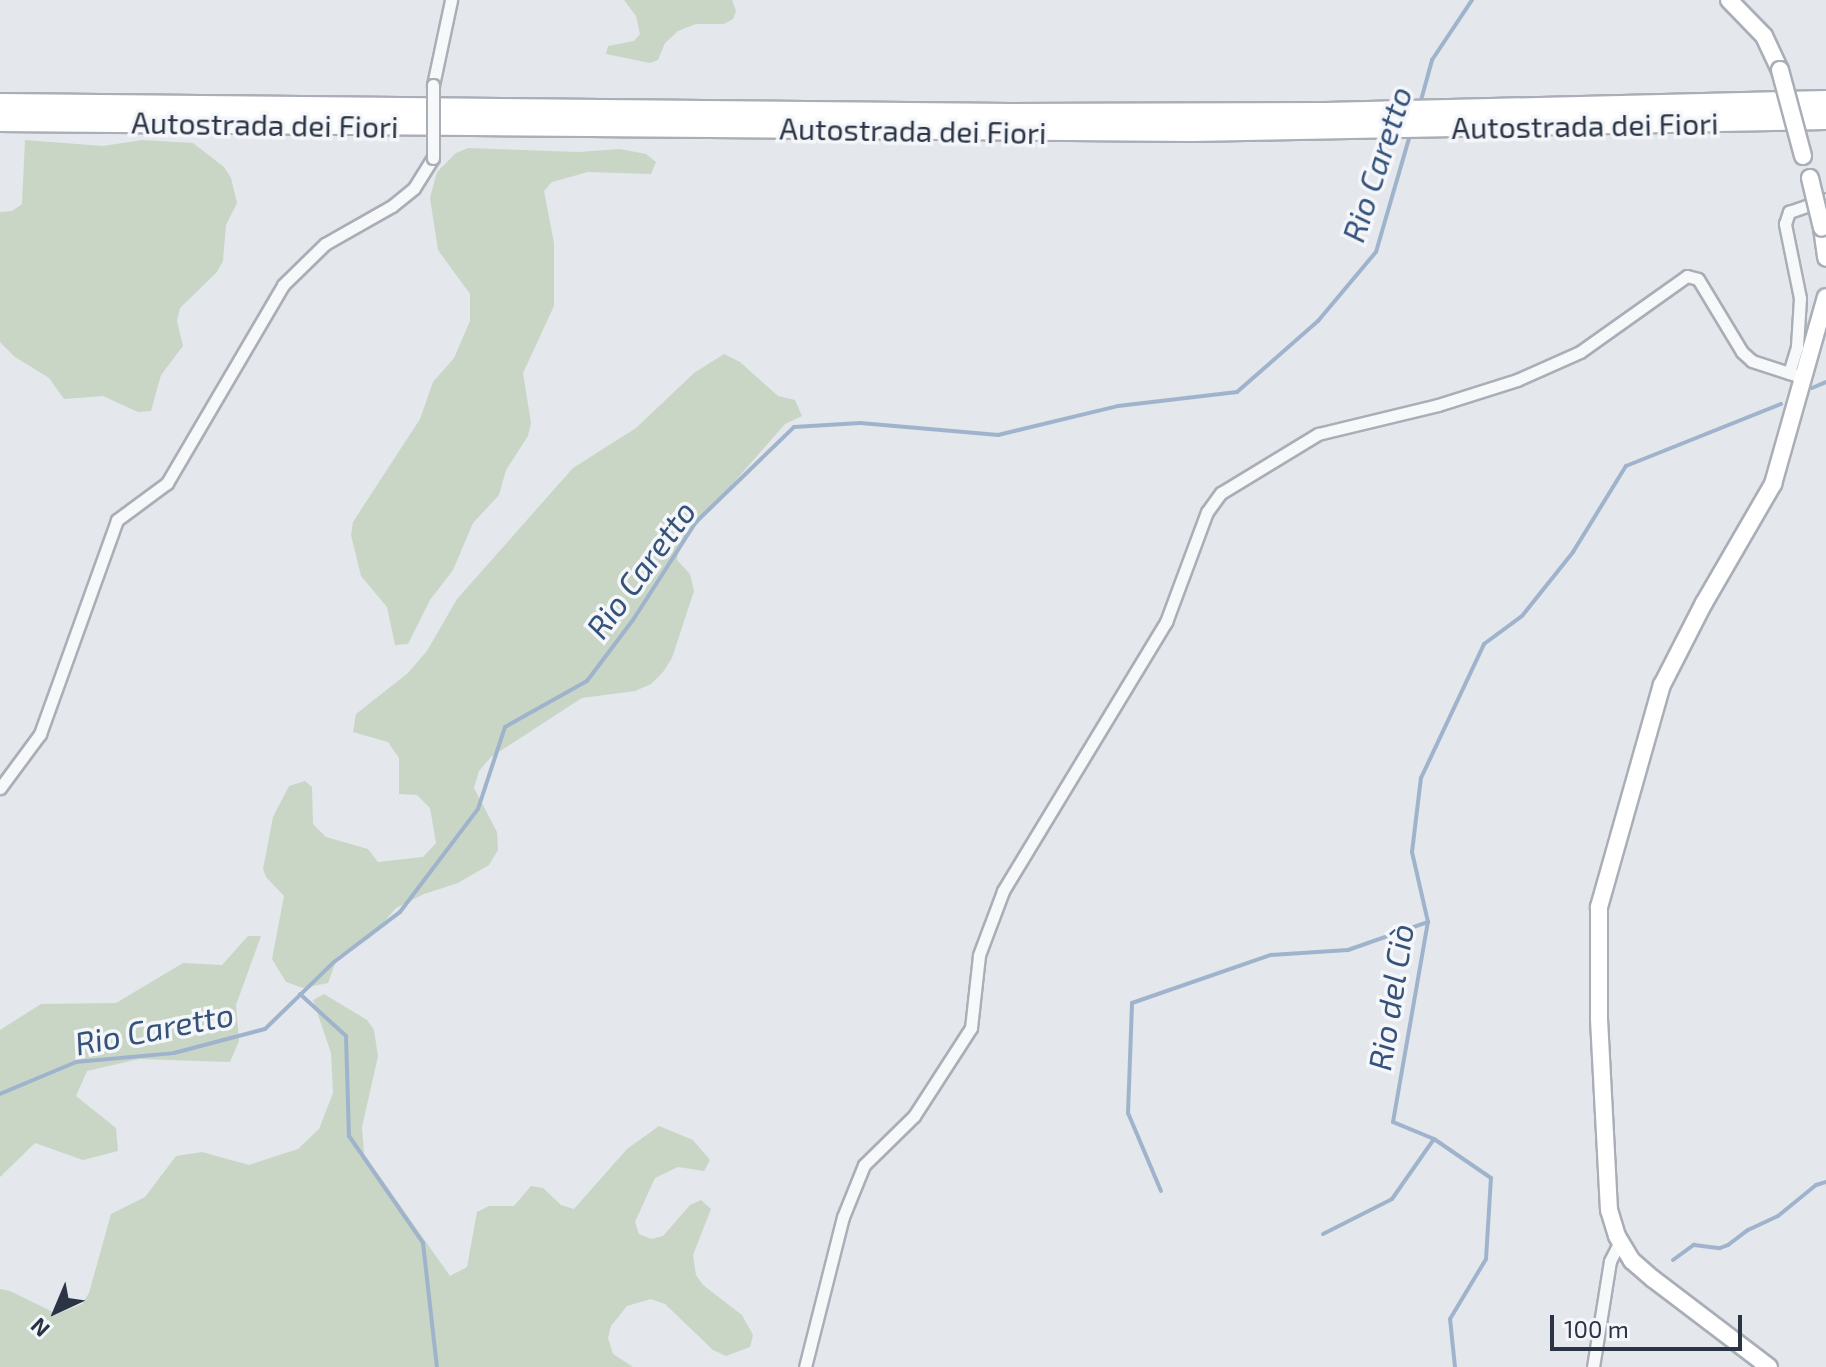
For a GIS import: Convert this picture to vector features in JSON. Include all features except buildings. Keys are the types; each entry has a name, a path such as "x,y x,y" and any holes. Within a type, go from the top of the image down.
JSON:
{"highway":[{"name":"Autostrada dei Fiori","path":"0,104 1027,114 1326,113 1826,101"},
{"name":"Autostrada dei Fiori","path":"0,121 1192,131 1826,119"}],"main road":[{"path":"1729,0 1764,36 1780,70 1810,178 1826,258"},
{"path":"1769,1367 1653,1279 1632,1261 1620,1241 1609,1210 1599,1019 1599,907 1662,685 1704,603 1773,484 1796,376 1826,297"}],"street":[{"path":"0,788 40,734 117,520 167,483 283,285 325,244 392,206 414,188 433,158 433,85 451,0"},
{"path":"805,1367 843,1217 864,1165 914,1116 971,1028 979,955 1003,891 1166,622 1207,512 1221,493 1318,434 1438,405 1517,380 1580,352 1687,276 1698,279 1742,352 1752,361 1796,376 1800,298 1785,224 1789,212 1826,199"},
{"path":"1593,1367 1610,1261 1620,1241"}],"green space":[{"path":"624,0 732,0 736,11 733,19 724,24 696,24 678,31 665,43 658,60 650,63 606,54 608,46 634,41 640,34 636,16"},
{"path":"25,140 103,146 142,140 193,143 224,167 231,178 237,203 226,225 223,261 217,272 180,308 177,321 183,346 161,375 151,411 138,412 103,396 64,399 49,378 15,357 0,342 0,212 12,211 22,204"},
{"path":"468,148 579,152 620,149 646,154 656,162 651,174 588,172 552,182 544,191 554,243 554,306 523,373 531,423 528,436 506,470 499,495 473,523 453,570 430,600 408,644 395,645 387,607 361,576 351,535 353,522 420,419 433,382 454,358 470,321 470,294 438,250 430,198 437,172 456,153"},
{"path":"724,354 740,362 778,396 795,400 802,416 785,424 679,545 677,560 690,574 694,591 672,658 663,672 651,684 635,691 582,698 491,757 479,771 474,788 497,832 498,850 489,865 458,883 424,894 396,908 370,938 338,956 328,983 303,988 286,982 272,959 284,896 266,877 263,869 273,817 289,786 305,781 312,787 313,824 326,837 368,849 378,862 423,857 436,843 430,808 417,795 399,794 399,758 388,742 353,732 356,714 408,673 427,651 457,599 573,468 636,428 694,373"},
{"path":"248,936 261,936 236,1005 239,1041 230,1062 139,1059 87,1071 76,1096 116,1128 118,1151 83,1160 35,1143 0,1177 0,1030 41,1004 116,1003 183,963 222,965"},
{"path":"324,994 367,1020 374,1030 378,1056 362,1127 364,1154 450,1276 467,1267 477,1212 489,1206 514,1206 531,1186 543,1188 561,1205 574,1209 627,1149 659,1126 693,1140 710,1160 704,1171 678,1167 655,1178 635,1222 639,1234 651,1239 663,1236 690,1205 701,1200 711,1209 693,1255 696,1275 703,1285 742,1315 753,1335 750,1347 726,1356 713,1350 665,1304 651,1299 627,1306 611,1326 608,1338 613,1354 633,1367 0,1367 0,1289 57,1314 82,1304 89,1293 111,1214 145,1197 176,1156 202,1152 249,1165 298,1149 319,1129 333,1093 331,1053 313,1000"}],"waterway":[{"name":"Rio Caretto","path":"1420,104 1432,60 1472,0"},
{"name":"Rio Caretto","path":"0,1094 76,1062 174,1053 265,1029 334,962 400,912 478,809 505,727 587,681 633,620 696,522 794,427 860,423 998,435 1118,406 1237,392 1318,321 1376,252 1410,135"},
{"name":"Rio del Ciò","path":"1812,388 1826,382"},
{"name":"Rio del Ciò","path":"1455,1367 1450,1319 1486,1259 1491,1178 1434,1139 1393,1122 1428,922 1412,852 1421,778 1484,644 1522,616 1573,552 1626,466 1781,404"},
{"path":"1161,1191 1128,1113 1132,1003 1271,955 1348,950 1428,922"},
{"path":"300,994 346,1036 349,1136 423,1243 437,1367"},
{"path":"1323,1234 1392,1199 1434,1139"},
{"path":"1673,1260 1694,1245 1720,1248 1728,1245 1748,1230 1778,1216 1816,1185 1826,1182"}]}
